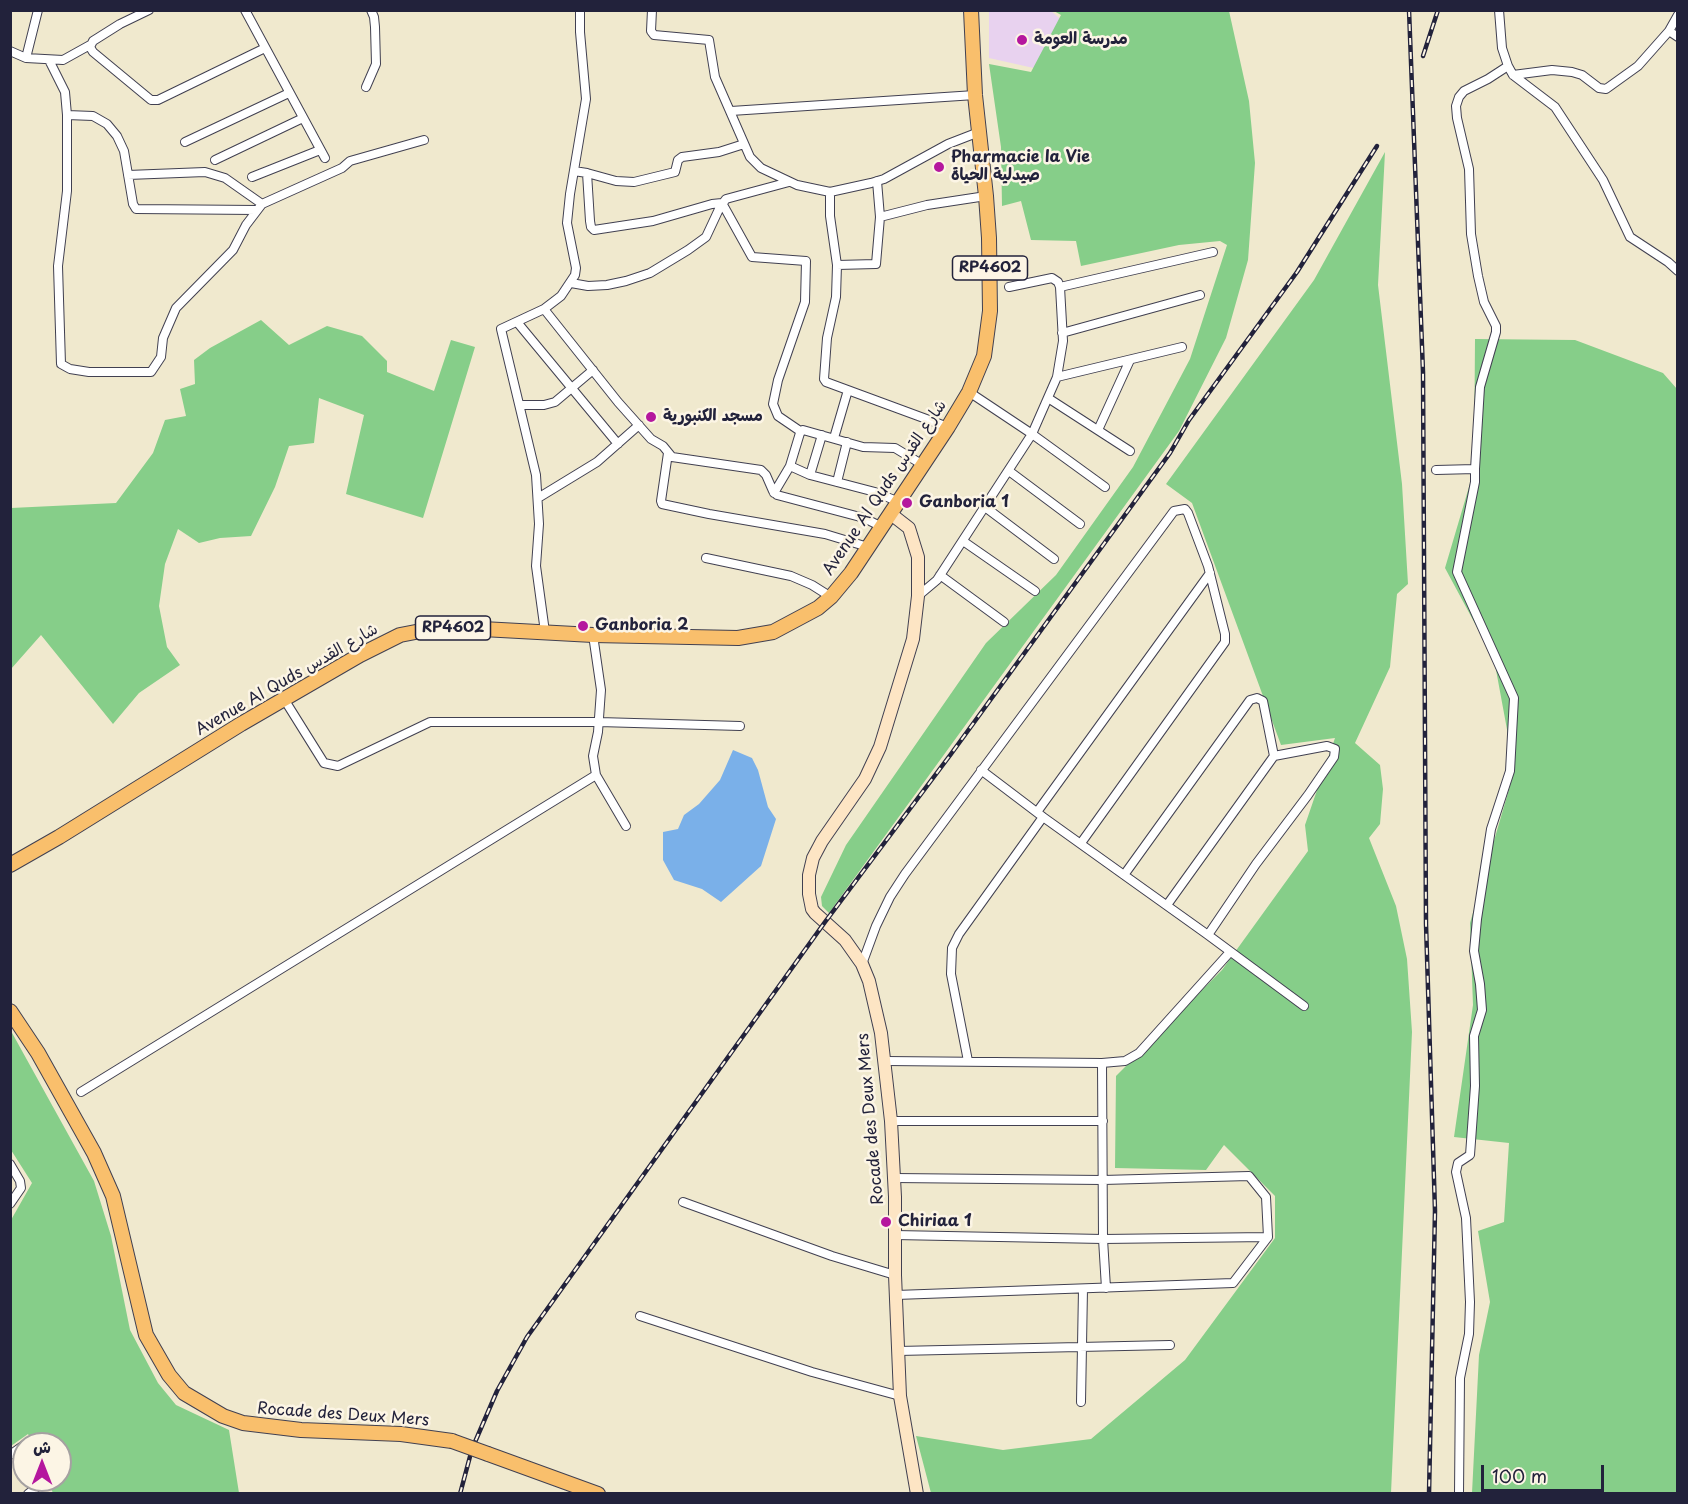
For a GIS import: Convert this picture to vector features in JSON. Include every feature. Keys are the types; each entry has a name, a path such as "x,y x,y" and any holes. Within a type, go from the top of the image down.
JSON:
{"main road":[{"name":"Avenue Al Quds شارع القدس","path":"10,865 284,699 360,655 400,635 431,629 464,628 593,635 723,638 750,636 773,632 818,608 831,597 882,527 948,427 969,392 984,356 990,311 986,196 975,95 971,10"},
{"name":"Rocade des Deux Mers","path":"895,508 912,534 919,568 918,596 908,658 880,747 865,779 822,841 813,858 809,874 809,894 812,909 845,940 862,964 869,981 886,1061 894,1178 900,1396 917,1492"},
{"name":"Rocade des Deux Mers","path":"10,1011 38,1053 94,1153 113,1196 146,1335 169,1376 184,1393 223,1416 243,1423 291,1430 401,1434 452,1441 598,1494"}],"street":[{"path":"26,58 38,10"},
{"path":"10,51 26,58 63,60 120,24 149,10"},
{"path":"245,10 325,158"},
{"path":"366,87 376,64 375,27 371,10"},
{"path":"545,632 536,566 538,498 536,475 501,330 544,309 561,296 571,283 576,268 567,223 586,99 580,10"},
{"path":"652,10 651,31 654,35 709,40 715,77 754,163 806,189 830,192 877,182 935,150 979,132"},
{"path":"1499,10 1500,38 1513,75 1555,107 1603,180 1630,237 1668,262 1677,271"},
{"path":"1513,75 1552,70 1572,72 1582,75 1599,88 1606,89 1638,66 1669,31 1677,15"},
{"path":"1669,31 1677,37"},
{"path":"90,45 91,51 144,97 155,101 265,48"},
{"path":"49,60 65,92 67,115 67,191 58,266 61,364 70,369 89,372 152,372 161,357 163,338 176,308 233,250 246,225 259,207"},
{"path":"1459,1494 1460,1378 1468,1334 1470,1302 1466,1218 1456,1172 1458,1163 1470,1155 1475,1086 1474,1036 1482,1010 1474,951 1476,930 1491,829 1510,771 1514,698 1457,572 1475,482 1480,387 1496,326 1484,302 1478,276 1471,234 1469,169 1456,106 1459,97 1464,92 1508,66"},
{"path":"185,142 289,93"},
{"path":"731,111 975,95"},
{"path":"67,115 93,116 107,123 117,136 124,152 133,204 140,211 259,207 350,161 424,140"},
{"path":"215,160 303,118"},
{"path":"574,171 625,182 638,182 675,172 678,160 682,157 719,152 744,144"},
{"path":"252,177 320,150"},
{"path":"128,175 205,172 225,178 259,207"},
{"path":"587,173 590,220 594,230 653,222 722,203 733,196 789,182"},
{"path":"837,265 876,264 880,217 877,182"},
{"path":"830,192 830,216 837,265 836,297 827,338 824,378 826,382 948,427"},
{"path":"880,217 927,205 986,196"},
{"path":"571,283 588,286 607,285 650,273 700,242 710,232 722,203"},
{"path":"722,203 752,257 803,260 807,263 805,302 780,372 773,404 774,411 800,431 805,430 863,447 895,448 923,465"},
{"path":"1060,287 1213,252"},
{"path":"918,596 929,588 940,575 1010,471 1032,434 1057,377 1063,341 1058,282 1052,278 1009,287"},
{"path":"1062,333 1200,295"},
{"path":"544,309 651,439 663,446 668,453 676,458 761,470 777,495 864,518 882,527"},
{"path":"517,322 618,444"},
{"path":"1057,377 1182,347"},
{"path":"1098,430 1130,360"},
{"path":"520,405 544,405 555,402 593,369"},
{"path":"834,438 848,390"},
{"path":"969,392 1105,487"},
{"path":"1048,398 1130,451"},
{"path":"538,498 588,468 639,425"},
{"path":"774,493 790,466 800,431"},
{"path":"810,475 822,435"},
{"path":"837,482 847,442"},
{"path":"668,453 662,504 825,534 868,547"},
{"path":"790,466 810,475 875,492 895,508"},
{"path":"1436,470 1475,469"},
{"path":"1010,471 1080,524"},
{"path":"985,507 1054,558"},
{"path":"862,964 890,897 981,770 1174,511 1185,509 1210,573 1226,634 1225,642 1081,843"},
{"path":"963,541 1035,591"},
{"path":"706,558 791,576 831,597"},
{"path":"968,1060 951,974 952,948 959,934 1040,814 1210,573"},
{"path":"940,575 1004,622"},
{"path":"593,635 602,690 593,756 596,775 626,826"},
{"path":"1124,876 1250,700 1257,698 1263,701 1274,756"},
{"path":"284,699 324,763 338,766 430,722 599,722 740,726"},
{"path":"1167,905 1274,756 1327,746 1333,748 1335,752 1308,795 1256,864 1208,935"},
{"path":"981,770 1304,1006"},
{"path":"81,1092 596,775"},
{"path":"886,1061 1102,1063 1125,1061 1139,1053 1230,952"},
{"path":"1102,1063 1103,1239 1106,1288"},
{"path":"891,1121 1103,1121"},
{"path":"10,1164 20,1181 21,1188 10,1204"},
{"path":"894,1178 1102,1180 1249,1176 1266,1197 1268,1237 1233,1283 896,1295"},
{"path":"683,1202 832,1256 895,1275"},
{"path":"895,1235 1103,1239 1268,1237"},
{"path":"1081,1402 1083,1288"},
{"path":"640,1316 812,1372 900,1396"},
{"path":"898,1351 1170,1345"}],"shaded area":[{"name":"مدرسة العومة","path":"989,11 1051,11 1064,22 1038,69 989,58"}],"green space":[{"path":"1054,11 1229,11 1249,101 1255,163 1248,260 1226,338 1179,431 829,913 822,906 821,897 846,845 986,643 1056,575 1133,467 1190,359 1227,245 1220,241 1179,245 1081,266 1076,241 1031,240 1021,201 1002,206 1001,147 989,64 1031,72 1061,15"},
{"path":"1385,152 1378,285 1402,484 1408,584 1397,594 1390,667 1355,743 1380,765 1383,789 1380,824 1369,838 1396,906 1407,959 1412,1032 1391,1493 931,1493 916,1436 1003,1450 1091,1439 1185,1360 1275,1238 1275,1196 1224,1145 1206,1170 1115,1168 1116,1076 1222,970 1308,851 1305,825 1335,738 1281,745 1192,503 1166,484 1314,280"},
{"path":"261,320 289,345 327,326 362,336 387,361 387,372 434,391 451,340 475,347 423,518 346,494 364,415 319,398 314,443 289,446 275,487 251,536 220,538 199,543 178,529 165,564 159,606 167,647 180,665 139,693 113,724 41,635 11,669 11,508 116,503 153,453 165,420 186,416 180,389 195,384 194,360 210,348"},
{"path":"1475,339 1575,340 1663,373 1677,389 1677,1493 1472,1493 1479,1355 1490,1302 1478,1231 1504,1222 1509,1143 1454,1137 1473,1005 1470,923 1512,779 1513,762 1494,659 1445,568 1474,470"},
{"path":"11,1031 94,1181 111,1236 130,1330 158,1383 176,1405 229,1430 239,1493 53,1493 72,1492 72,1432 12,1432 11,1446 11,1220 32,1183 11,1150"}],"water":[{"path":"733,750 752,758 758,770 768,807 776,819 761,866 721,902 702,889 674,880 663,860 663,832 678,829 684,815 699,804 720,780"}],"railway":[{"path":"1409,10 1423,372 1426,924 1435,1211 1429,1494"},
{"path":"1423,56 1438,10"},
{"path":"460,1494 472,1449 497,1391 527,1337 825,922 951,754 1170,453 1189,420 1297,272 1377,146"}],"place":[{"name":"مدرسة العومة","path":"1022,40"},
{"name":"Pharmacie la Vie صيدلية الحياة","path":"939,167"},
{"name":"مسجد الكنبورية","path":"651,417"},
{"name":"Ganboria 1","path":"907,503"},
{"name":"Ganboria 2","path":"583,626"},
{"name":"Chiriaa 1","path":"886,1222"}]}
